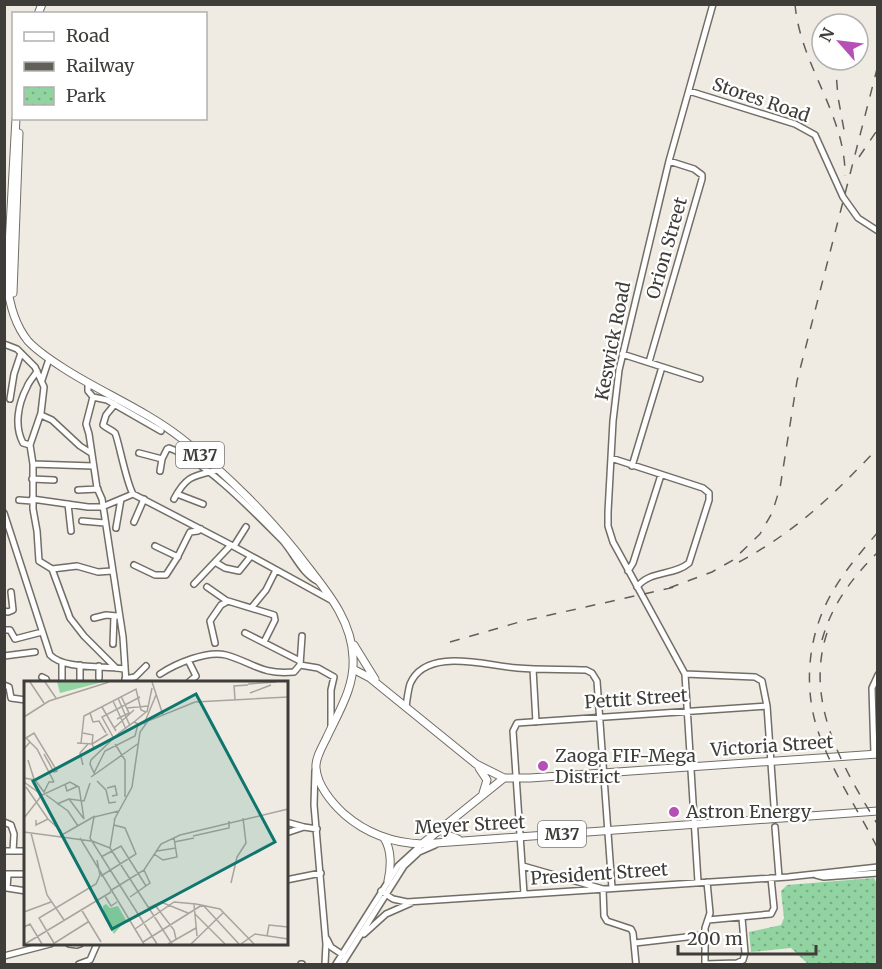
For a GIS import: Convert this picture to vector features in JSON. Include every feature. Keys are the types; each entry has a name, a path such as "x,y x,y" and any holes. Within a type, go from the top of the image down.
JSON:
{"main road":[{"path":"10,204 18,120"},
{"path":"10,204 18,120"},
{"path":"4,183 12,175"},
{"name":"M37","path":"10,204 15,313 28,341 49,359 162,425 180,438 276,526 341,614 351,638 352,673 347,695 319,752 315,767"},
{"path":"4,304 18,322"},
{"path":"351,638 367,669 380,686"},
{"name":"Victoria Street","path":"352,673 380,686 476,764 504,777 603,773 876,754"},
{"path":"476,764 487,780 481,795"},
{"name":"Meyer Street","path":"315,767 318,779 338,809 362,827 384,838 406,843 470,841 878,811"},
{"path":"422,844 504,777"},
{"path":"442,828 450,837 470,841"},
{"path":"384,838 389,846 388,882"}],"street":[{"name":"Keswick Road","path":"685,674 628,571 613,542 608,526 616,389 622,354 669,161 713,4"},
{"name":"Stores Road","path":"688,91 795,124 809,131 819,142 837,184 853,212 860,220 878,231"},
{"name":"Orion Street","path":"649,362 702,179 702,175 694,169 669,161"},
{"path":"4,344 21,353 38,371 44,387 41,415 30,445 33,464 32,500 38,558 43,565 52,569 77,567 98,572 112,571"},
{"path":"10,399 11,374 21,353"},
{"path":"622,354 700,379"},
{"path":"42,380 49,359"},
{"path":"632,466 662,367"},
{"path":"30,445 23,443 18,418 26,388 38,371"},
{"path":"88,383 88,391 93,397 115,404 161,431"},
{"path":"93,397 86,424 105,523 117,616 123,637 126,681 135,677 146,666"},
{"path":"115,404 106,415 103,425 117,436 128,486 133,494 332,600"},
{"path":"41,415 52,420 55,425 91,453"},
{"path":"160,471 167,449 170,448 188,457 249,508 283,542 310,578 320,583"},
{"path":"139,453 162,459"},
{"path":"611,458 707,491 709,500 690,561 681,568 646,578 637,587"},
{"path":"33,464 93,466"},
{"path":"203,504 176,497 190,477 216,470"},
{"path":"628,571 633,563 661,475"},
{"path":"32,479 54,480"},
{"path":"78,490 98,489"},
{"path":"19,500 102,507 133,494"},
{"path":"134,522 144,499"},
{"path":"116,528 121,500"},
{"path":"68,504 71,531"},
{"path":"4,513 17,547 50,655 62,663 124,669"},
{"path":"82,521 105,523"},
{"path":"194,585 233,546 246,527"},
{"path":"134,565 156,575 166,575 190,532 201,529"},
{"path":"155,546 178,557"},
{"path":"215,562 225,568 239,571 251,556"},
{"path":"52,569 68,613 84,636 116,668"},
{"path":"252,607 267,588 276,570"},
{"path":"207,587 226,601 274,615 275,620 264,642"},
{"path":"4,611 13,610 11,592"},
{"path":"215,643 210,621 226,601"},
{"path":"94,618 106,615 117,616"},
{"path":"113,644 117,616"},
{"path":"4,630 10,630 15,639 42,632"},
{"path":"245,633 300,663 318,668 334,677 331,690 330,729"},
{"path":"161,676 188,660 224,655 270,673 294,672 300,663 302,636"},
{"path":"4,656 35,652"},
{"path":"188,660 195,673 195,678 190,681"},
{"path":"406,707 414,678 420,672 444,660 533,669 586,670 592,673 597,681 612,888"},
{"path":"62,663 62,681"},
{"path":"80,665 80,681"},
{"path":"99,666 99,678"},
{"path":"533,669 536,722"},
{"path":"698,882 685,674 760,678 764,683 774,806"},
{"path":"876,754 873,682 878,675"},
{"path":"42,677 46,681"},
{"path":"4,685 9,687 11,698 24,700"},
{"name":"Pettit Street","path":"517,778 513,731 517,723 767,706"},
{"path":"315,767 313,782 321,873 325,964"},
{"path":"517,778 524,894"},
{"path":"4,822 8,823 13,830 13,851"},
{"path":"288,823 317,829"},
{"path":"288,832 304,827"},
{"path":"775,827 779,877"},
{"path":"342,964 344,956 400,872 415,855 440,843"},
{"path":"336,964 360,936 388,882 402,862 422,844"},
{"path":"4,851 24,851"},
{"path":"523,866 603,889 604,916 612,924 627,926 631,929 636,964"},
{"name":"President Street","path":"816,875 823,872 878,867"},
{"path":"288,880 321,873"},
{"name":"President Street","path":"384,893 400,901 415,902 698,882 878,873"},
{"path":"24,874 6,874 7,888 24,891"},
{"path":"708,920 772,913 774,908 771,878"},
{"path":"707,882 710,913 704,935 705,964 737,963 743,960 745,953 742,918"},
{"path":"360,936 386,914 415,902"},
{"path":"325,935 331,947 344,956"},
{"path":"634,943 704,935"},
{"path":"4,956 46,945"},
{"path":"79,964 92,962 97,945"}],"green space":[{"path":"874,878 878,886 877,964 808,964 791,948 751,952 749,932 781,925 784,918 781,891 787,885"}],"railway":[{"path":"795,4 805,48 838,132 845,176"},
{"path":"834,12 835,4"},
{"path":"669,588 712,572 733,560 760,534 772,513 780,488 797,381 878,65"},
{"path":"836,72 844,130"},
{"path":"859,157 878,129"},
{"path":"739,562 797,525 845,482 878,448"},
{"path":"878,532 843,576 824,608 812,646 810,665 811,704 822,742 878,849"},
{"path":"822,640 837,603 878,552"},
{"path":"450,642 523,621 675,587"},
{"path":"827,633 821,659 820,684 824,709 840,757 878,825"}],"place":[{"name":"Zaoga FIF-Mega District","path":"543,766"},
{"name":"Astron Energy","path":"674,812"}]}
